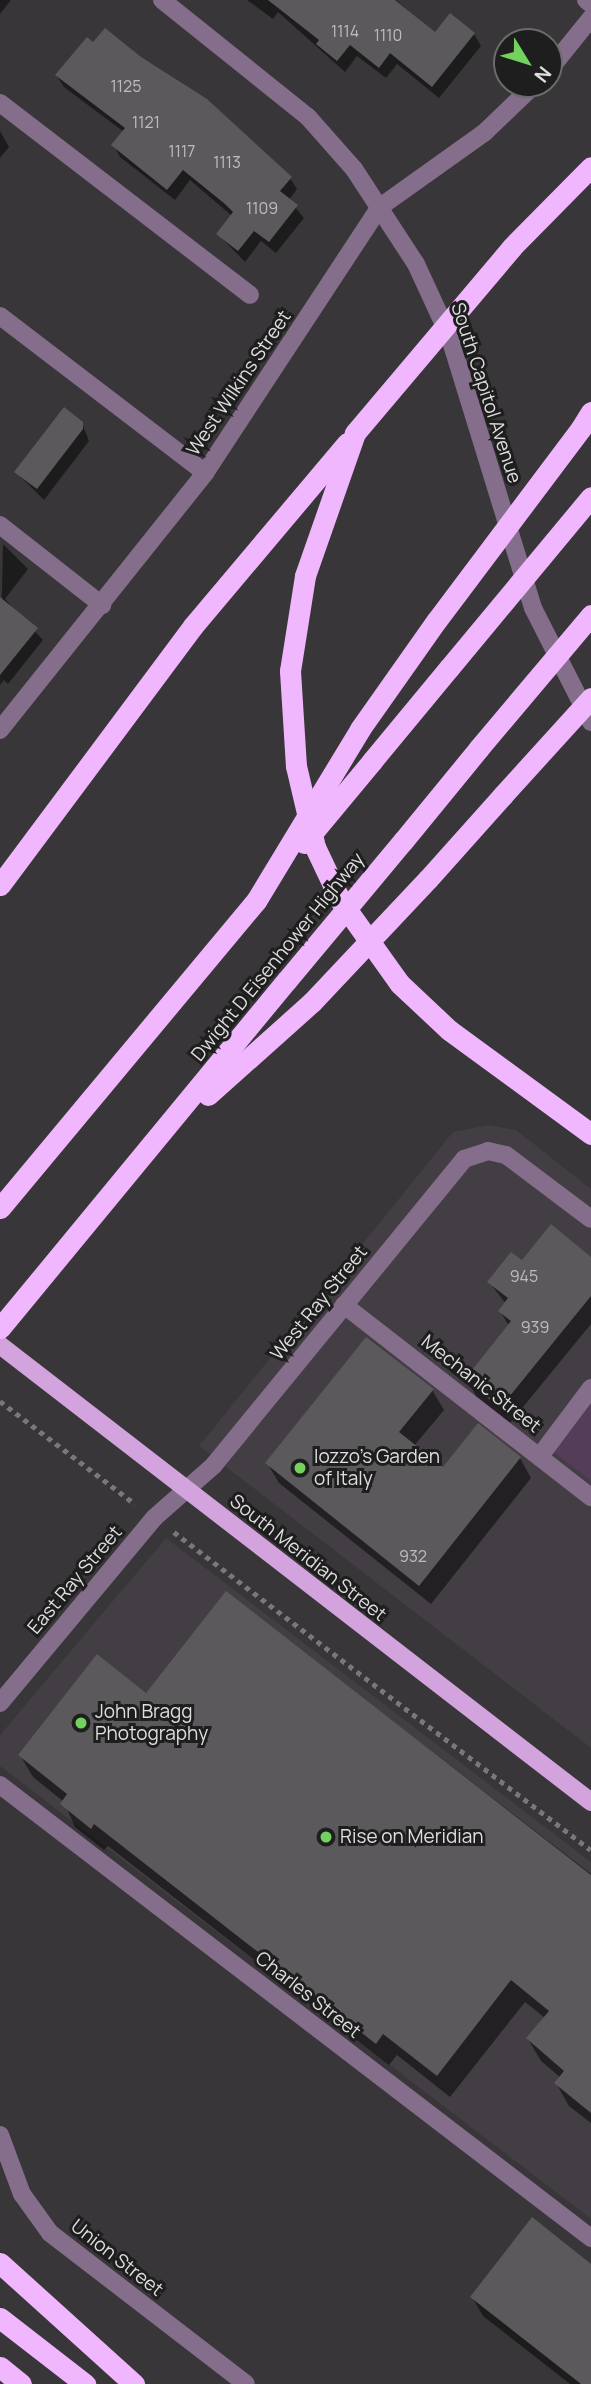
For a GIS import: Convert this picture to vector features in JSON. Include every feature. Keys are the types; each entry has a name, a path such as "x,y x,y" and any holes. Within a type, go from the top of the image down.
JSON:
{"highway":[{"path":"0,885 192,626 512,247 591,167"},
{"path":"256,901 360,729 437,620 586,420"},
{"path":"355,433 305,576 290,671 296,766 315,847 361,935 406,990 473,1049 591,1134"},
{"path":"3,1205 591,497"},
{"name":"Dwight D Eisenhower Highway","path":"0,1328 160,1139 287,981 591,615"},
{"path":"160,1139 312,1002 428,879 591,698"},
{"path":"0,1342 23,1301"},
{"path":"0,2263 134,2384"},
{"path":"0,2318 85,2384"},
{"path":"0,2367 21,2384"}],"main road":[{"name":"South Meridian Street","path":"0,1342 188,1491 591,1802"}],"street":[{"name":"South Capitol Avenue","path":"162,0 298,107 354,169 416,264 450,338 533,608 591,722"},
{"path":"586,0 591,4"},
{"path":"563,52 591,19"},
{"name":"West Wilkins Street","path":"0,730 205,473 380,207 485,132 521,98"},
{"path":"0,103 250,295"},
{"path":"0,316 205,473"},
{"path":"0,525 102,605"},
{"name":"West Ray Street","path":"188,1491 464,1159 488,1151 512,1158 591,1219"},
{"name":"Mechanic Street","path":"344,1306 591,1497"},
{"path":"540,1456 591,1388"},
{"name":"East Ray Street","path":"0,1703 153,1518 188,1491"},
{"name":"Charles Street","path":"0,1785 591,2238"},
{"name":"Union Street","path":"0,2135 22,2194 50,2233 246,2384"}],"path":[{"path":"0,1401 139,1507"},
{"path":"172,1531 591,1850"}],"shaded area":[{"path":"489,1125 516,1130 591,1189 591,1748 199,1446 453,1132"},
{"path":"591,1398 591,1481 551,1450"},
{"name":"Rise on Meridian","path":"166,1538 591,1862 591,2219 0,1766 0,1735"}],"building":[{"path":"268,0 395,0 435,32 450,13 475,33 432,87 390,53 379,68 350,45 337,61 316,44 319,40"},
{"path":"105,28 141,57 207,99 292,177 280,191 298,205 269,242 254,231 238,251 216,234 233,212 225,204 183,170 167,190 111,145 125,128 55,75 87,37 93,42"},
{"path":"64,407 83,422 83,429 37,489 14,472"},
{"path":"0,597 38,628 0,675"},
{"path":"551,1224 591,1257 591,1296 500,1408 465,1379 511,1321 498,1311 508,1298 487,1282 511,1252 522,1260"},
{"path":"366,1337 434,1389 399,1432 443,1467 478,1423 521,1457 419,1586 265,1463"},
{"name":"Rise on Meridian","path":"226,1591 591,1875 591,2113 554,2083 564,2071 526,2038 549,2011 511,1980 437,2076 383,2034 376,2044 94,1824 91,1829 60,1804 67,1794 18,1755 97,1654 146,1693"},
{"path":"532,2217 591,2264 591,2384 581,2384 470,2297"}],"place":[{"name":"Iozzo's Garden of Italy","path":"300,1468"},
{"name":"John Bragg Photography","path":"81,1723"},
{"name":"Rise on Meridian","path":"326,1837"}]}
